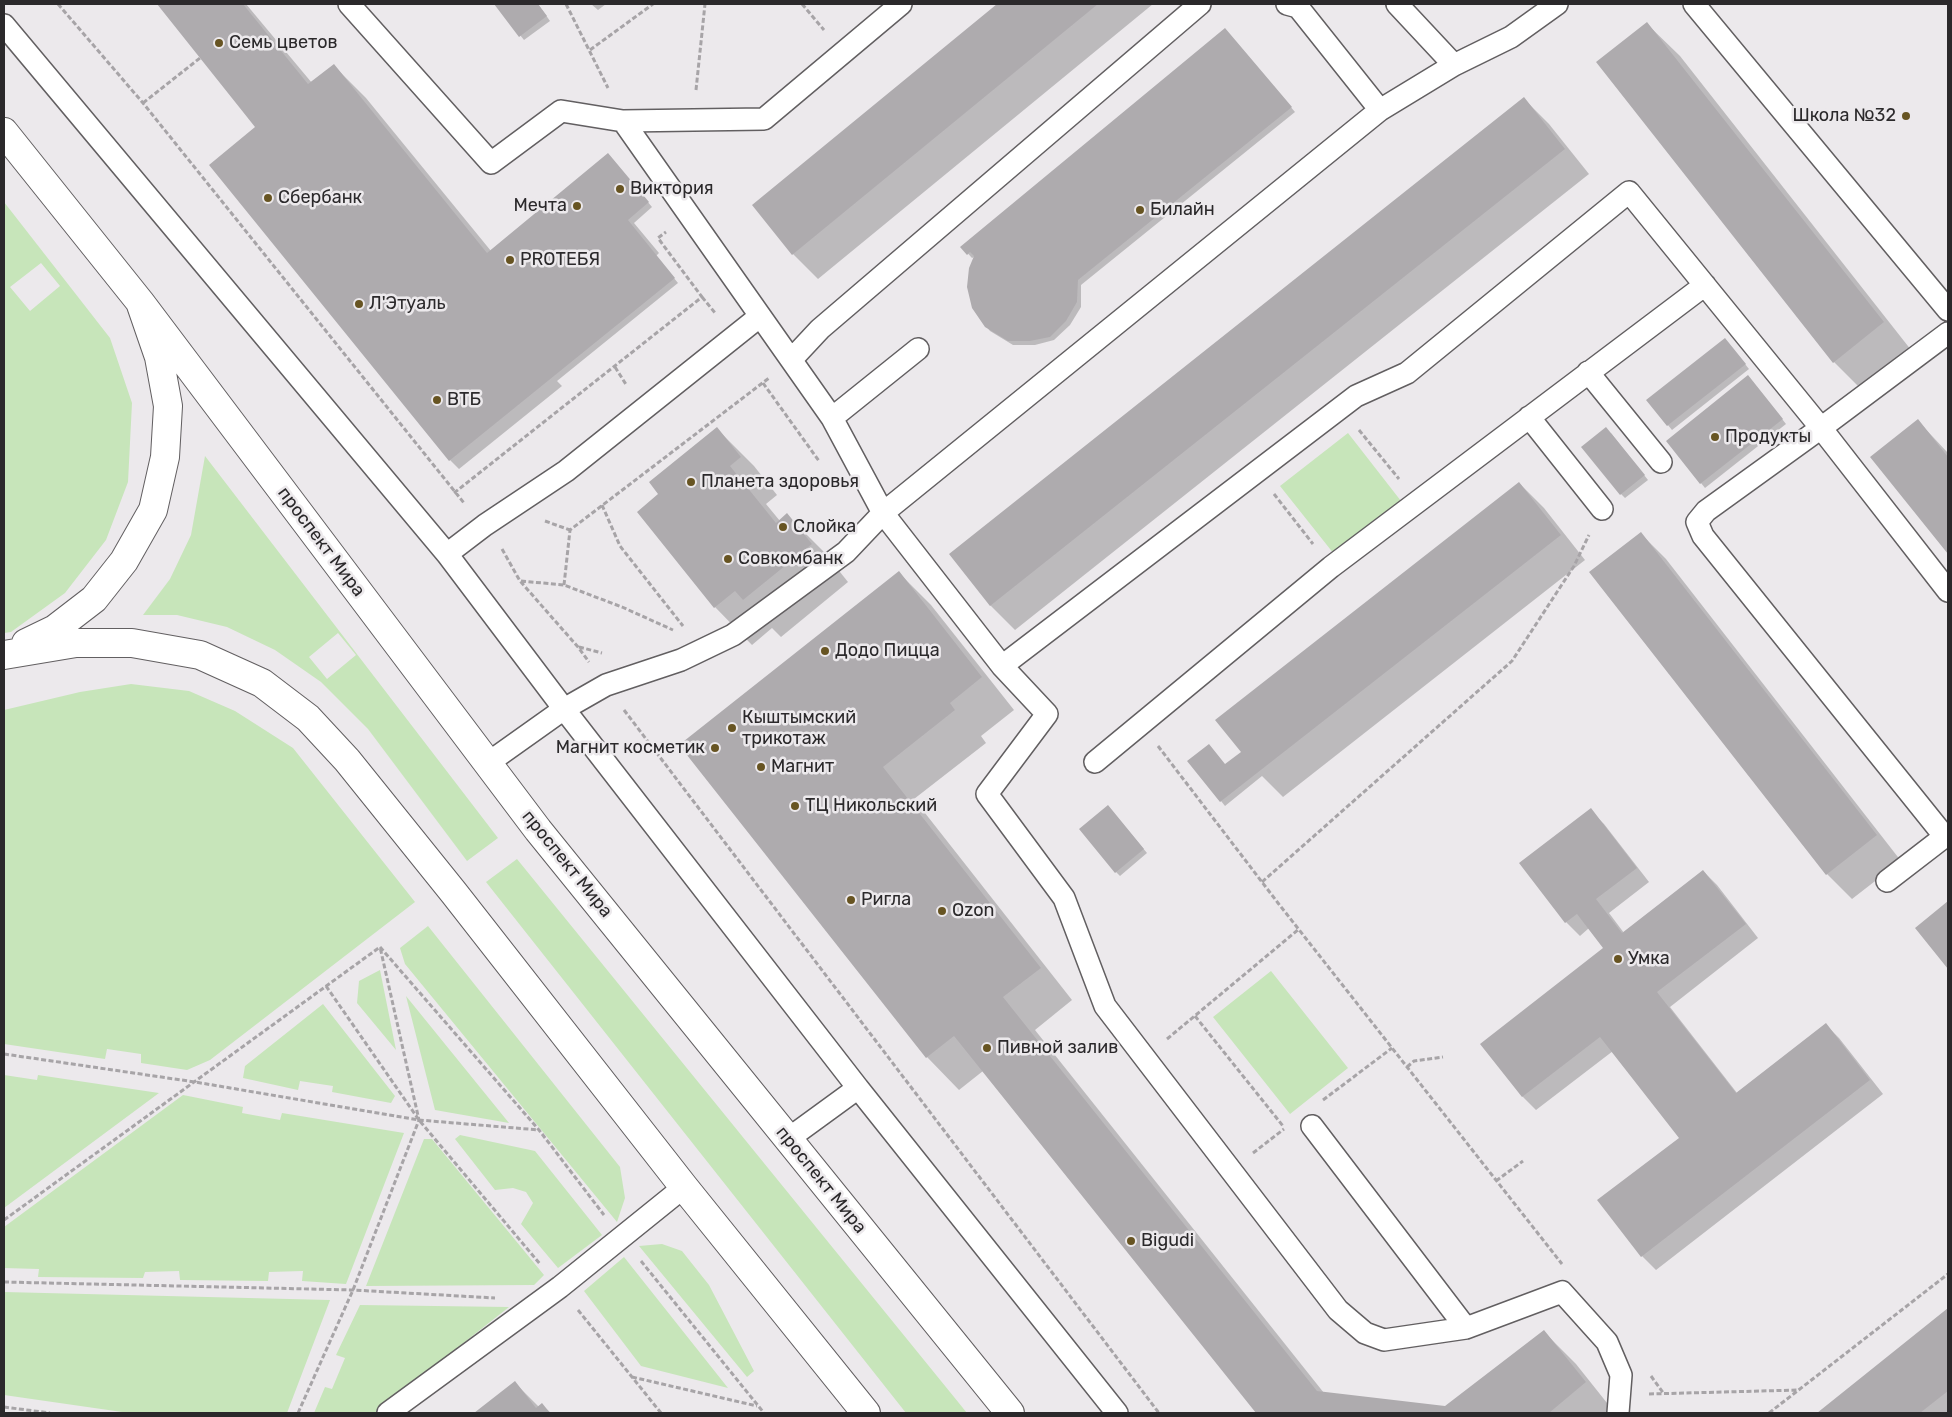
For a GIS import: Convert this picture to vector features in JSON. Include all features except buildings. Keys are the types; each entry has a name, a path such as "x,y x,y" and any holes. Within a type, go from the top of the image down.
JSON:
{"main road":[{"name":"проспект Мира","path":"4,132 140,302 538,830 1010,1413"},
{"path":"4,654 56,629 94,598 124,561 152,510 165,457 168,406 159,357 140,302"},
{"path":"4,654 76,643 132,642 200,655 262,683 308,718 347,760 454,892 684,1187 866,1413"}],"lane":[{"path":"359,7 491,163 561,111 623,121 764,119 901,4"},
{"path":"792,359 820,329 1200,4"},
{"path":"1287,4 1298,8 1380,110"},
{"path":"1396,4 1454,65"},
{"path":"488,763 564,709 606,685 681,660 733,635 846,552 883,513 1380,110 1454,65 1510,36 1557,4"},
{"path":"1694,4 1948,310"},
{"path":"4,25 447,554 564,709 858,1088 1116,1413"},
{"path":"623,121 832,418 883,513 1002,666 1047,714 987,794 1064,898 1105,1006 1338,1310 1365,1333 1384,1340 1466,1328 1562,1292 1607,1342 1621,1375 1619,1404"},
{"path":"1002,666 1356,396 1407,373 1629,192 1822,428 1948,591"},
{"path":"1094,762 1331,567 1705,284"},
{"path":"447,554 485,525 566,471 759,316"},
{"path":"1887,881 1946,835 1704,536 1697,522 1706,511 1822,428 1948,333"},
{"path":"832,418 918,349"},
{"path":"1588,372 1661,462"},
{"path":"1529,417 1602,509"},
{"path":"788,1139 858,1088"},
{"path":"1312,1126 1466,1328"},
{"path":"388,1413 560,1287 684,1187"}],"path":[{"path":"566,4 623,121"},
{"path":"590,50 653,4"},
{"path":"693,120 705,4"},
{"path":"143,103 200,58"},
{"path":"454,492 702,298 658,238"},
{"path":"564,586 570,530 792,359"},
{"path":"763,383 821,464"},
{"path":"1341,408 1417,502"},
{"path":"1257,472 1331,567"},
{"path":"602,505 620,546 687,631"},
{"path":"1262,882 1512,661 1574,566 1602,509"},
{"path":"520,581 564,586 622,607 675,631"},
{"path":"578,647 606,654"},
{"path":"1141,724 1262,882 1563,1265"},
{"path":"1144,1057 1299,929"},
{"path":"4,1220 380,946"},
{"path":"298,1413 353,1290 419,1120 380,946"},
{"path":"380,946 539,1130 622,1238 764,1413"},
{"path":"326,986 419,1120 560,1287 661,1413"},
{"path":"1195,1016 1284,1129"},
{"path":"4,1054 195,1082 419,1120 539,1130"},
{"path":"1407,1067 1414,1061 1443,1057"},
{"path":"1496,1181 1523,1161"},
{"path":"1769,1413 1948,1274"},
{"path":"4,1282 353,1290 540,1301"},
{"path":"1647,1372 1664,1394"},
{"path":"631,1377 758,1406"},
{"path":"1619,1404 1664,1394 1798,1390"},
{"path":"4,1407 50,1413"}],"green space":[{"path":"4,202 110,338 132,403 128,482 106,540 65,593 11,632 4,633","holes":["41,263 60,286 30,311 10,287"]},
{"path":"1348,433 1401,501 1334,554 1280,486"},
{"path":"205,456 498,838 467,861 368,729 321,682 275,650 227,627 177,615 143,615 170,579 191,535","holes":["338,633 356,655 327,679 309,657"]},
{"path":"131,684 189,691 235,711 293,748 415,902 210,1060 187,1070 141,1063 141,1054 107,1049 105,1059 4,1044 4,710 80,692"},
{"path":"517,859 967,1413 906,1413 486,882"},
{"path":"428,926 620,1167 625,1198 617,1222 405,964 400,948"},
{"path":"380,970 396,1050 357,1003 359,981"},
{"path":"1271,971 1348,1068 1290,1114 1213,1017"},
{"path":"406,996 509,1123 435,1110"},
{"path":"323,1004 395,1096 391,1103 332,1092 333,1086 300,1081 298,1090 243,1078 245,1066"},
{"path":"4,1075 37,1080 38,1075 159,1093 4,1208"},
{"path":"183,1095 243,1107 242,1113 280,1120 282,1113 404,1133 346,1284 302,1281 303,1271 269,1272 268,1281 180,1280 179,1271 145,1272 143,1278 38,1277 39,1269 4,1268 4,1227"},
{"path":"460,1135 535,1151 602,1235 558,1268 521,1224 533,1203 526,1192 513,1188 495,1190 455,1139"},
{"path":"424,1139 432,1139 544,1275 534,1285 366,1286"},
{"path":"662,1244 682,1251 709,1285 754,1371 747,1377 639,1246"},
{"path":"624,1257 728,1388 641,1366 584,1291"},
{"path":"4,1292 330,1300 287,1413 129,1413 4,1395"},
{"path":"360,1305 509,1307 375,1413 314,1413 325,1387 332,1389 345,1358 336,1355"}],"place":[{"name":"Семь цветов","path":"219,43"},
{"name":"Школа №32","path":"1906,116"},
{"name":"Виктория","path":"620,189"},
{"name":"Сбербанк","path":"268,198"},
{"name":"Мечта","path":"577,206"},
{"name":"Билайн","path":"1140,210"},
{"name":"PROТЕБЯ","path":"510,260"},
{"name":"Л'Этуаль","path":"359,304"},
{"name":"ВТБ","path":"437,400"},
{"name":"Продукты","path":"1715,437"},
{"name":"Планета здоровья","path":"691,482"},
{"name":"Слойка","path":"783,527"},
{"name":"Совкомбанк","path":"728,559"},
{"name":"Додо Пицца","path":"825,651"},
{"name":"Кыштымский трикотаж","path":"732,728"},
{"name":"Магнит косметик","path":"715,748"},
{"name":"Магнит","path":"761,767"},
{"name":"ТЦ Никольский","path":"795,806"},
{"name":"Ригла","path":"851,900"},
{"name":"Ozon","path":"942,911"},
{"name":"Умка","path":"1618,959"},
{"name":"Пивной залив","path":"987,1048"},
{"name":"Bigudi","path":"1131,1241"}]}
